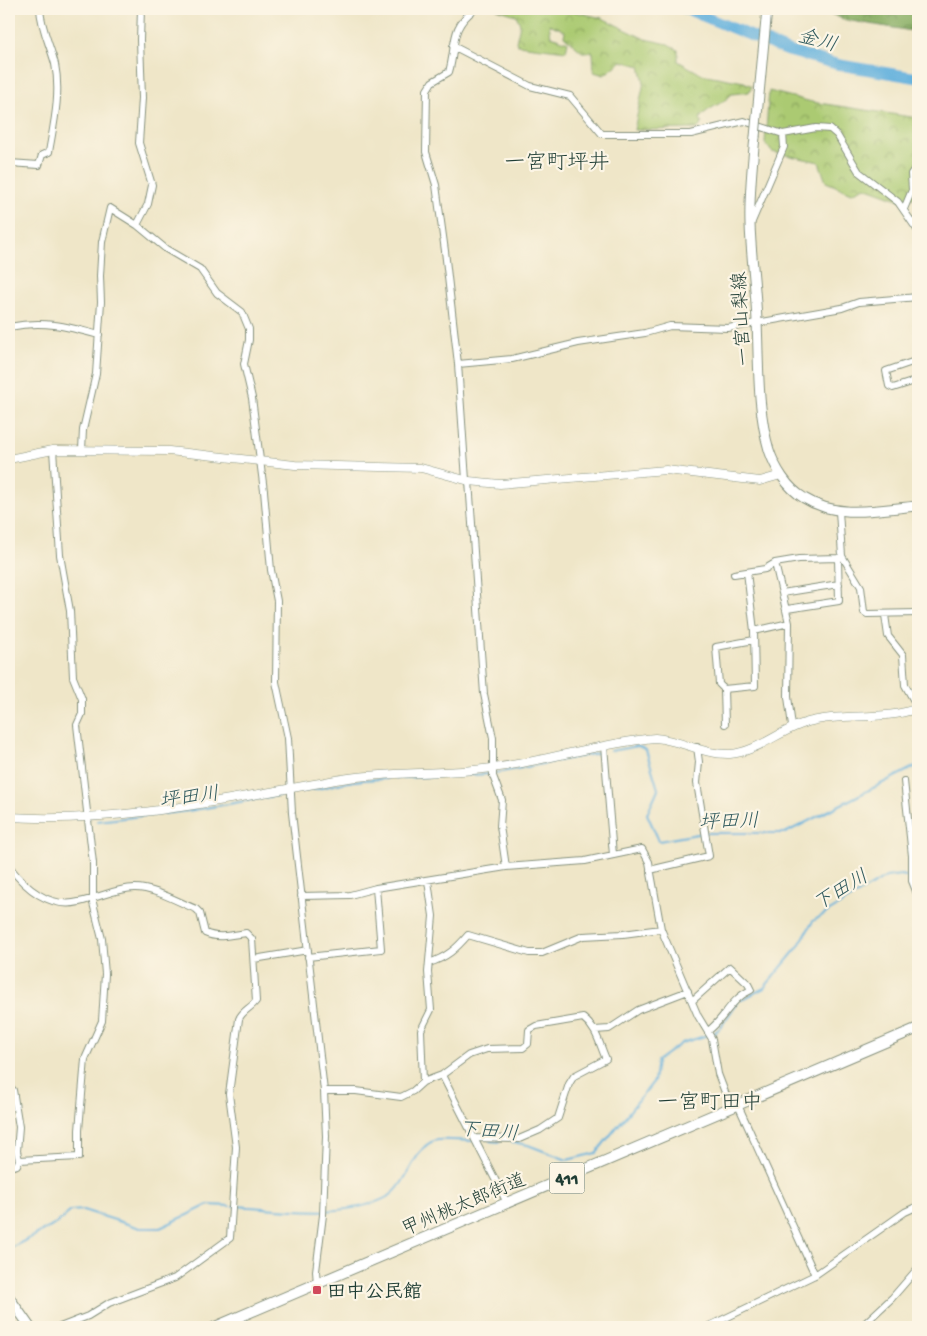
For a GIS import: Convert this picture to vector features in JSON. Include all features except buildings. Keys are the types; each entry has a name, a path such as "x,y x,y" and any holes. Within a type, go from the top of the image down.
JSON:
{"highway":[{"name":"甲州桃太郎街道","path":"216,1327 918,1028"}],"main road":[{"name":"一宮山梨線","path":"767,9 750,180 750,225 757,348 765,432 770,451 782,476 803,498 819,506 838,511 861,512 918,506"},
{"path":"9,1297 30,1327"}],"street":[{"path":"9,163 39,165 42,155 49,152 57,107 55,66 40,20 40,9"},
{"path":"137,225 148,204 152,185 139,142 142,98 141,9"},
{"path":"475,9 460,22 453,46 449,72 432,82 427,90 426,152 436,185 458,364 484,694 493,738 492,772 502,800 500,826 506,867"},
{"path":"453,46 530,86 570,96 602,134 691,134 744,121 783,134 816,128 834,131 859,172 904,209 918,231"},
{"path":"750,225 784,147 783,134"},
{"path":"904,209 912,190 911,174 918,164"},
{"path":"82,450 83,430 96,374 102,242 110,208 137,225 166,249 200,269 217,293 236,306 244,317 249,335 244,364 252,398 271,570 277,601 276,682 288,738 301,896 324,1091 326,1136 323,1212 316,1271 317,1284"},
{"path":"458,364 512,360 578,343 646,333 670,326 717,329 757,324 859,302 918,297"},
{"path":"9,328 27,324 59,324 99,335"},
{"path":"918,360 886,371 889,386 892,388 918,380"},
{"path":"9,459 53,450 168,451 260,463 421,468 467,480 500,484 666,470 760,482 782,476"},
{"path":"19,1160 79,1157 79,1130 85,1059 102,1021 105,992 102,939 93,898 94,863 77,725 82,714 82,699 73,677 70,611 60,555 53,450"},
{"path":"786,609 839,601 838,511"},
{"path":"734,574 765,569 775,562 840,557"},
{"path":"840,557 861,587 864,612 867,614 885,615 918,614"},
{"path":"775,562 789,623 788,698 792,726"},
{"path":"747,572 754,631 755,686 724,689 718,684 716,647 754,640"},
{"path":"782,593 839,584"},
{"path":"9,817 87,816 177,807 391,774 492,772 604,746 655,738 670,739 714,753 731,754 752,747 792,726 812,721 886,715 918,708 905,685 903,654 888,636 885,615"},
{"path":"754,631 789,623"},
{"path":"724,689 725,724"},
{"path":"604,746 613,855"},
{"path":"650,870 708,856 697,783 699,762 697,747"},
{"path":"904,780 912,856 911,877 918,896"},
{"path":"301,896 350,894 506,867 585,861 642,849 649,862 661,929 698,1016 712,1039 718,1074 815,1275"},
{"path":"9,866 19,879 47,900 62,904 78,902 126,889 141,888 196,909 200,913 205,933 212,936 246,933 252,939 256,1001 241,1014 239,1019 229,1094 236,1147 230,1238 175,1278 109,1303 88,1316 60,1327"},
{"path":"423,1082 421,1030 431,1010 429,963 433,916 428,881"},
{"path":"254,959 381,949 376,888"},
{"path":"429,963 444,958 456,949 468,935 529,953 542,953 583,936 623,934 661,929"},
{"path":"692,1001 730,966 748,984 751,990 734,1000 715,1026 708,1031"},
{"path":"596,1030 609,1029 638,1010 688,991"},
{"path":"324,1091 356,1091 401,1097 413,1091 423,1082 442,1075 459,1060 478,1052 523,1048 528,1044 529,1030 536,1026 583,1018 596,1030 606,1059 574,1076 569,1084 558,1118 540,1130 518,1139 476,1141"},
{"path":"442,1075 507,1203"},
{"path":"9,1086 14,1090 20,1128 17,1151 19,1160 17,1165 9,1167"},
{"path":"707,1327 815,1275 905,1212 918,1206"},
{"path":"861,1327 892,1298 918,1268"}],"green space":[{"path":"497,9 563,9 602,18 645,39 668,44 678,50 678,61 701,74 744,82 752,86 749,92 732,94 703,114 700,118 702,124 697,129 634,130 644,82 640,66 622,61 604,75 594,72 593,52 582,52 564,36 565,31 549,24 551,36 568,42 566,51 518,45 516,42 520,24 516,15"},
{"path":"819,9 918,9 918,32 845,20"},
{"path":"769,91 812,102 918,118 918,196 903,201 865,187 852,193 826,182 819,162 772,152 765,143"}],"waterway":[{"name":"金川","path":"686,9 788,51 840,65 918,78"},
{"name":"坪田川","path":"610,751 638,746 646,750 658,789 647,814 659,841 703,833 785,833 918,765"},
{"name":"坪田川","path":"496,773 599,753"},
{"name":"坪田川","path":"396,778 491,774"},
{"name":"坪田川","path":"296,791 315,790 354,781 387,779"},
{"name":"坪田川","path":"97,821 188,811 286,794"},
{"name":"下田川","path":"741,1000 764,988 798,947 813,921 886,877 901,875 918,879"},
{"name":"下田川","path":"713,1034 721,1027 737,1003"},
{"name":"下田川","path":"512,1142 528,1145 567,1160 596,1153 654,1081 657,1061 682,1043 708,1035"},
{"name":"下田川","path":"234,1206 313,1211 354,1208 389,1196 396,1190 418,1155 430,1142 438,1140 472,1141"},
{"name":"下田川","path":"490,1141 500,1142"},
{"name":"下田川","path":"9,1249 56,1224 71,1211 83,1210 140,1228 160,1228 208,1205 230,1206"}],"place":[{"name":"田中公民館","path":"317,1290"}],"district":[{"name":"一宮町坪井","path":"557,161"},
{"name":"一宮町田中","path":"710,1101"}]}
